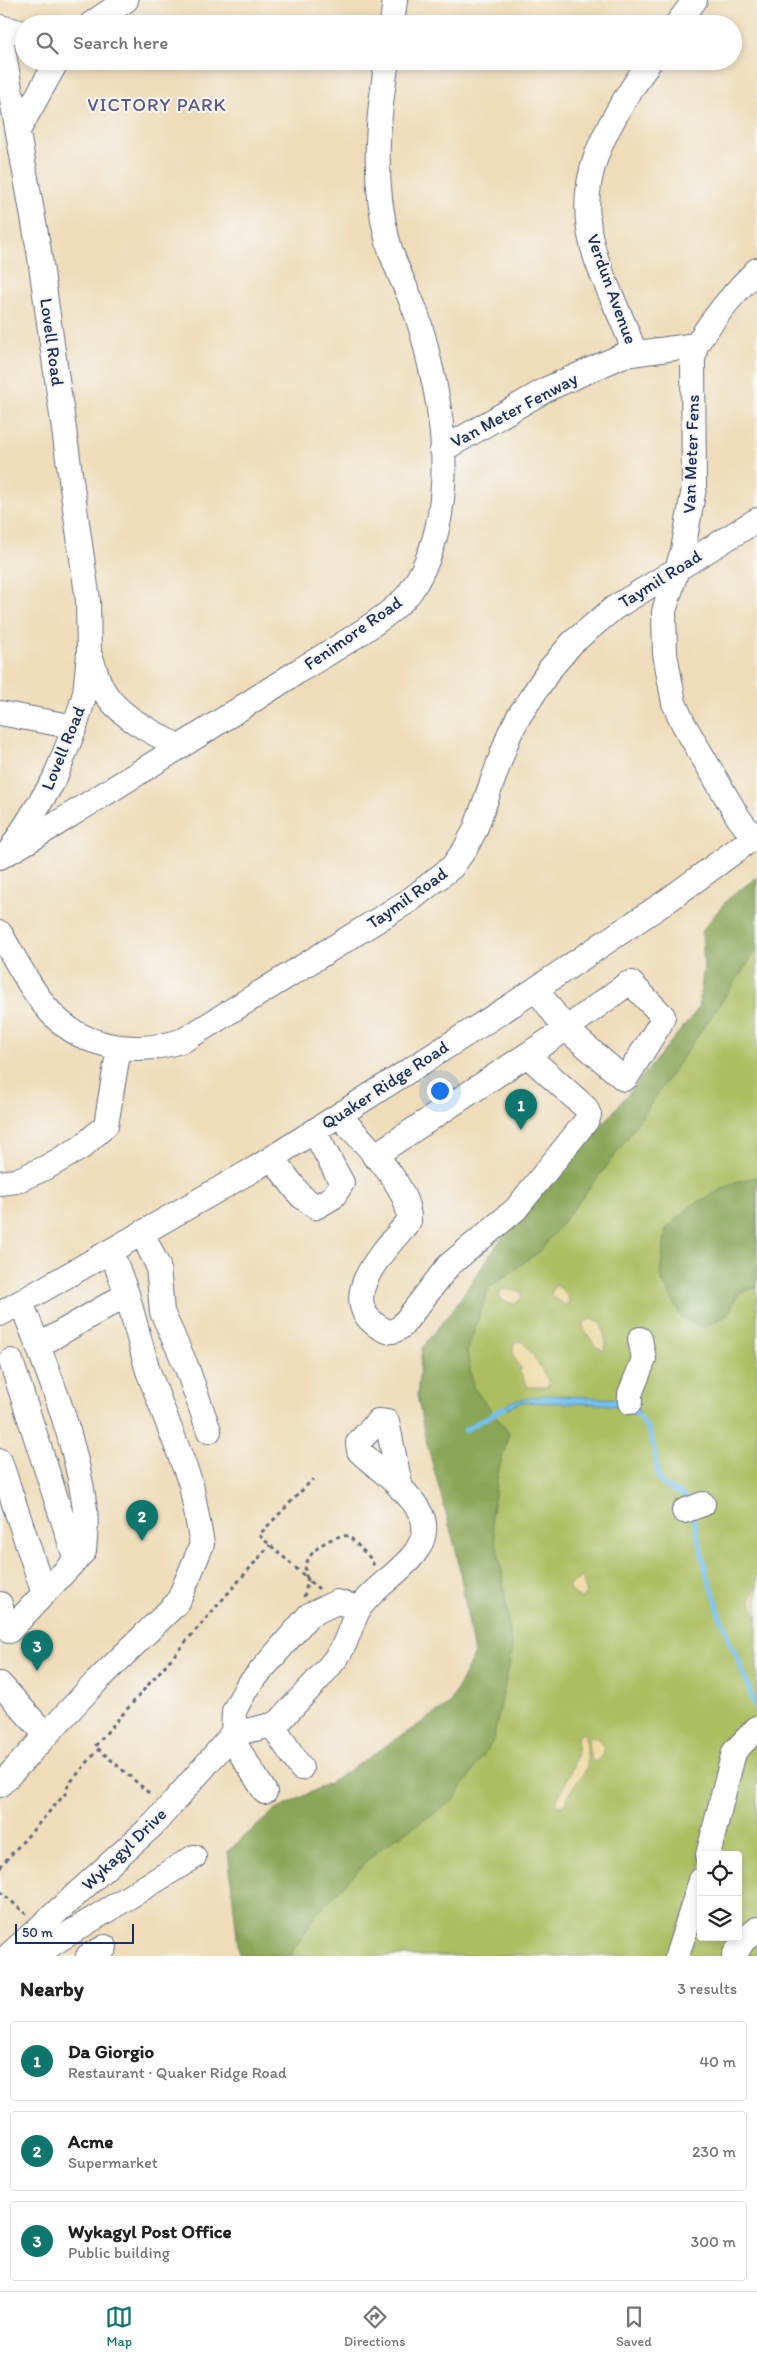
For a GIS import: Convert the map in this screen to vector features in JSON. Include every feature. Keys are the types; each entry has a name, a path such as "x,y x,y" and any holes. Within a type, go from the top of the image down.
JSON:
{"street":[{"path":"104,15 126,0"},
{"path":"393,15 395,0"},
{"path":"684,15 695,0"},
{"path":"0,27 15,31"},
{"name":"Lovell Road","path":"0,32 39,250 88,601 89,654 84,693 75,727 54,780 4,855"},
{"path":"18,129 52,70"},
{"name":"Fenimore Road","path":"4,855 352,638 409,594 428,561 435,537 441,503 442,432 431,367 416,313 389,244 382,211 377,177 376,137 386,70"},
{"name":"Verdun Avenue","path":"635,353 596,258 589,229 587,201 592,163 611,120 644,70"},
{"path":"696,345 715,315 736,290 757,270"},
{"name":"Van Meter Fenway","path":"442,450 547,389 624,355 696,345"},
{"name":"Van Meter Fens","path":"696,345 692,360 694,488 688,524 677,567 667,594 664,619 665,654 674,703 738,817 755,836"},
{"name":"Taymil Road","path":"0,933 45,1006 60,1022 90,1039 119,1047 149,1049 184,1040 410,900 452,867 475,830 509,734 531,696 550,669 591,625 677,567 757,520"},
{"name":"Lovell Road","path":"89,654 102,688 112,701 137,724 180,747"},
{"path":"0,713 75,727"},
{"name":"Quaker Ridge Road","path":"10,1309 272,1158 536,989 666,901 755,836"},
{"path":"374,1156 566,1029 536,989"},
{"path":"0,1183 16,1181 47,1167 82,1147 106,1125 119,1047"},
{"path":"339,1115 396,1183 405,1199 409,1212 409,1221 368,1271 364,1279 362,1301 373,1323 387,1332 394,1332 402,1326 448,1266 516,1209 587,1120 589,1115 586,1108 527,1054"},
{"path":"272,1158 301,1196 316,1207 333,1197 342,1183 314,1131"},
{"path":"142,1233 158,1266 162,1312 188,1368 209,1432"},
{"path":"0,1785 94,1684 178,1602 202,1544 191,1484 148,1371 127,1294 111,1251"},
{"path":"38,1346 127,1294"},
{"path":"4,1637 84,1551 86,1511 71,1443 38,1346 10,1309"},
{"path":"10,1309 25,1344 22,1356 6,1363 76,1560"},
{"path":"631,1414 630,1394 644,1359 640,1339"},
{"path":"0,1461 44,1594"},
{"path":"231,1735 272,1725 281,1720 338,1655 349,1637 359,1608 422,1544 424,1523 418,1505 401,1490"},
{"path":"265,1792 231,1735 234,1711 247,1687 309,1615 337,1602 359,1608"},
{"path":"0,1604 4,1637"},
{"path":"0,1684 46,1736"},
{"path":"272,1725 301,1768"},
{"path":"709,1851 734,1752 757,1728"},
{"name":"Wykagyl Drive","path":"8,1956 154,1824 231,1735"},
{"path":"39,1956 52,1944 194,1857"},
{"path":"677,1956 697,1893"},
{"path":"734,1956 743,1940 757,1930"}],"path":[{"path":"313,1479 259,1535 325,1594"},
{"path":"302,1605 308,1579 306,1570 314,1553 328,1540 342,1535 348,1536 372,1560 375,1570"},
{"path":"149,1793 96,1746 107,1731 270,1545"},
{"path":"0,1867 66,1793 68,1785 99,1749"},
{"path":"0,1891 28,1916"}],"green space":[{"path":"757,877 757,950 613,1158 540,1251 489,1288 467,1351 473,1387 509,1433 498,1472 491,1518 502,1572 512,1652 493,1741 454,1800 378,1850 316,1914 290,1956 239,1956 228,1851 274,1811 331,1782 450,1704 474,1655 457,1554 425,1436 417,1395 422,1348 454,1308 513,1221 609,1117 698,1009 704,967 702,931 728,899"},
{"path":"757,949 757,1956 260,1956 487,1665 425,1368"},
{"path":"757,1177 757,1287 738,1294 728,1315 703,1327 682,1318 660,1276 666,1229 691,1206 735,1182"}],"sand":[{"path":"554,1286 561,1289 567,1296 569,1301 566,1306 551,1295"},
{"path":"503,1289 522,1292 522,1298 515,1304 501,1301 499,1294"},
{"path":"590,1319 601,1322 606,1343 604,1351 596,1347 583,1327 584,1322"},
{"path":"521,1341 544,1372 549,1383 547,1387 528,1387 519,1370 522,1369 515,1360 513,1353 515,1342"},
{"path":"582,1577 586,1591 584,1597 581,1598 571,1592 568,1586"},
{"path":"757,1584 757,1621 751,1600"},
{"path":"584,1733 587,1767 569,1795 566,1804 559,1806 556,1802 574,1762 577,1737"},
{"path":"589,1737 596,1737 604,1748 603,1756 595,1762 590,1754"}],"water":[{"path":"547,1395 620,1399 637,1408 642,1419 617,1406 599,1404 522,1402 499,1411 512,1401"}],"waterway":[{"path":"465,1430 504,1408"},
{"path":"637,1415 645,1424 650,1436 659,1479 666,1486 682,1495 688,1502"},
{"path":"693,1515 707,1576 716,1599 719,1615 726,1628 729,1642 737,1656 757,1711"}],"place":[{"name":"Da Giorgio","path":"521,1130"},
{"name":"Acme","path":"142,1541"},
{"name":"Wykagyl Post Office","path":"37,1671"}],"district":[{"name":"VICTORY PARK","path":"157,104"}]}
